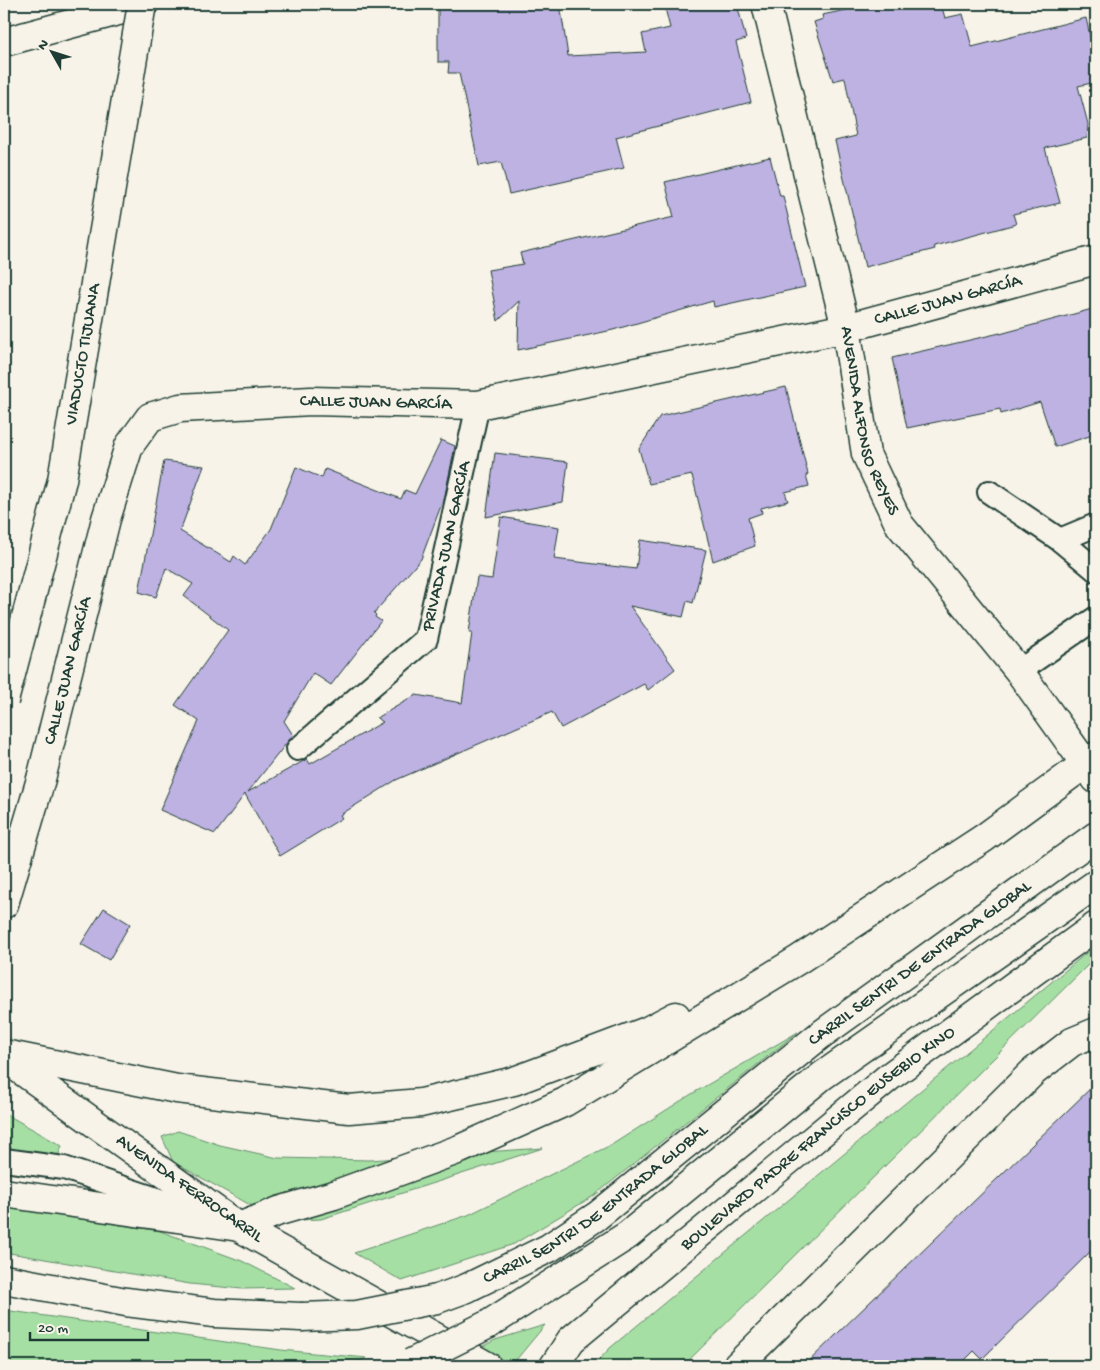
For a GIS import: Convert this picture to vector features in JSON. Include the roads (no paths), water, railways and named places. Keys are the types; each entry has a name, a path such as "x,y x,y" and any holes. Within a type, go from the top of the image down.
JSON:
{"main road":[{"name":"VIADUCTO TIJUANA","path":"4,663 49,483 128,4"},
{"name":"VIADUCTO TIJUANA","path":"4,701 62,480 143,4"},
{"path":"4,42 143,4"},
{"name":"AVENIDA ALFONSO REYES","path":"766,4 846,328 866,454 899,524 1093,766"},
{"name":"CALLE JUAN GARCÍA","path":"4,904 41,779 106,519 129,446 150,418 180,408 311,401 478,405 846,328 1096,260"},
{"path":"4,1193 239,1227 460,1149 565,1102 798,960 1093,766"},
{"name":"CARRIL SENTRI DE ENTRADA GLOBAL","path":"4,1279 126,1302 214,1313 301,1317 357,1316 437,1300 467,1288 549,1248 597,1216 819,1036 1096,836"},
{"path":"407,1365 489,1324 628,1235 822,1076 1096,884"},
{"name":"BOULEVARD PADRE FRANCISCO EUSEBIO KINO","path":"554,1366 571,1340 889,1077 1096,926"},
{"path":"4,1054 159,1086 219,1095 349,1109 421,1103 514,1081 638,1034 744,983 798,960"},
{"path":"737,1366 1033,1072 1072,1042 1096,1032"},
{"name":"AVENIDA FERROCARRIL","path":"4,1058 239,1227 487,1366"}],"lane":[{"name":"PRIVADA JUAN GARCÍA","path":"298,749 426,639 478,405"},
{"path":"989,492 1060,540 1096,570"},
{"path":"1060,540 1096,525"},
{"path":"1019,672 1096,618"},
{"path":"4,1160 64,1168 239,1227"}]}
